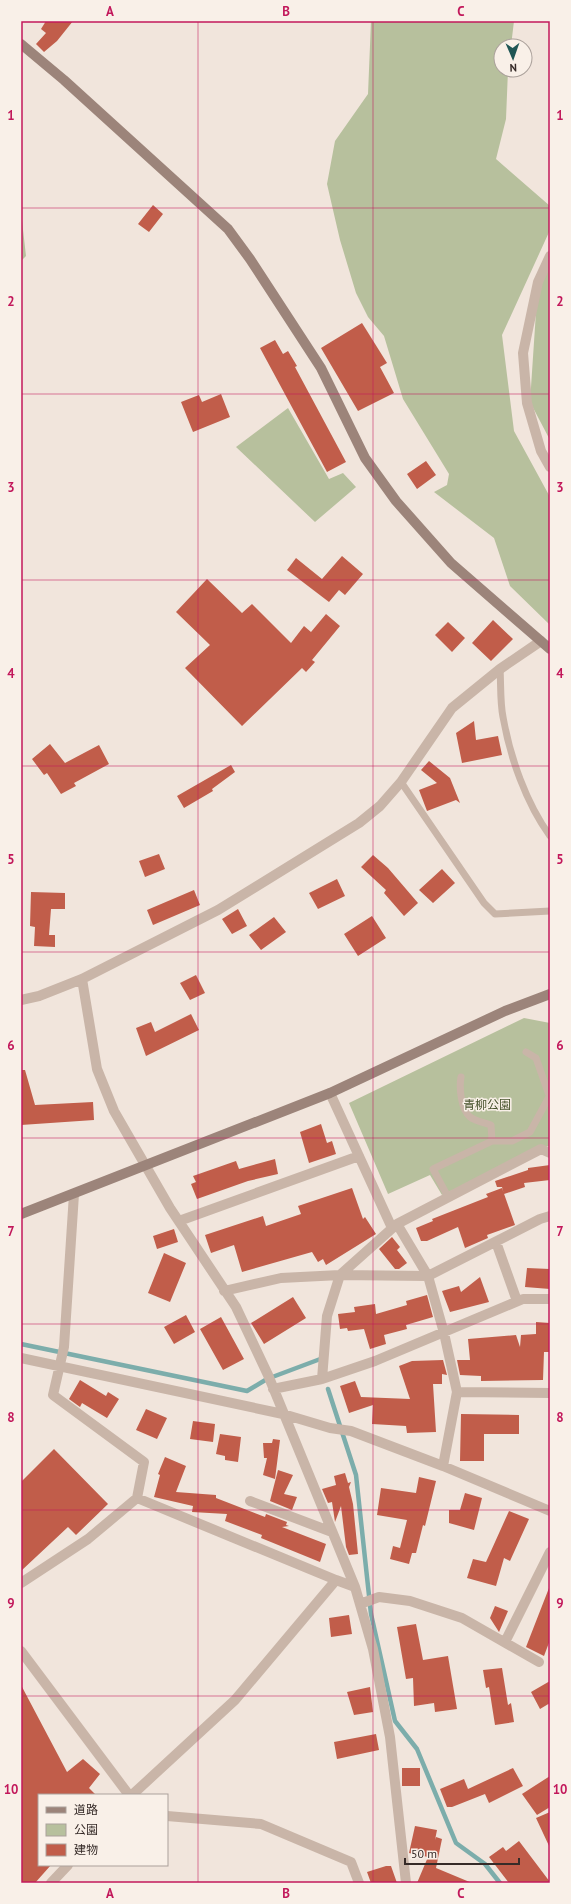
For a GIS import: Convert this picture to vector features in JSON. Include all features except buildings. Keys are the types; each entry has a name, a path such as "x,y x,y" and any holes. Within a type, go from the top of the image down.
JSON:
{"street":[{"path":"21,44 69,85 228,229 321,368 365,458 396,501 451,563 550,649"},
{"path":"550,256 538,282 524,353 527,403 541,451 550,466"},
{"path":"21,1000 39,996 82,979 218,910 359,823 380,806 401,782 452,708 500,669 541,641"},
{"path":"82,979 97,1069 114,1111 179,1221 236,1307 268,1375 282,1414 355,1587 373,1649 390,1737 406,1883"},
{"path":"21,1214 330,1093 505,1011 550,994"},
{"path":"330,1093 358,1156 395,1226 428,1276 444,1332 457,1392 443,1466"},
{"path":"322,1379 327,1316 340,1275 395,1226 541,1149 550,1153"},
{"path":"179,1221 358,1156"},
{"path":"21,1583 88,1539 137,1498 144,1462 53,1395 64,1347 74,1194"},
{"path":"224,1291 281,1278 340,1275 428,1276 550,1216"},
{"path":"496,1242 517,1301"},
{"path":"273,1389 322,1379 375,1361 523,1299 550,1299"},
{"path":"21,1358 282,1414 330,1428 351,1432 443,1466 550,1511"},
{"path":"457,1392 550,1393"},
{"path":"137,1498 355,1587"},
{"path":"250,1501 332,1532"},
{"path":"505,1642 550,1552"},
{"path":"132,1794 235,1700 336,1580"},
{"path":"361,1604 379,1597 410,1601 462,1618 539,1662"},
{"path":"21,1652 130,1794"},
{"path":"168,1816 261,1824 351,1862 359,1883"},
{"path":"51,1883 67,1866"}],"lane":[{"path":"500,669 502,716 510,753 541,824 550,836"},
{"path":"401,782 484,903 495,914 550,911"},
{"path":"448,1198 433,1169 492,1140 512,1141 530,1132 550,1095 536,1058 526,1052"},
{"path":"461,1077 460,1084 466,1110 470,1117 491,1125 492,1140"}],"green space":[{"path":"371,21 514,21 512,38 493,38 493,78 508,78 506,119 496,159 550,206 550,230 502,335 514,431 550,497 550,625 510,586 494,538 434,492 447,485 449,474 403,399 384,336 368,317 356,293 340,240 327,184 335,141 368,94"},
{"path":"21,212 26,256 21,261"},
{"path":"550,256 550,440 530,402 538,282"},
{"path":"288,408 329,479 343,473 356,487 315,522 236,447"},
{"name":"青柳公園","path":"524,1018 550,1023 550,1147 547,1146 442,1195 430,1175 388,1194 349,1103"}],"waterway":[{"path":"21,1344 247,1391 267,1379 323,1358"},
{"path":"328,1389 356,1475 371,1614 395,1721 417,1749 456,1843 485,1864 500,1883"}]}
